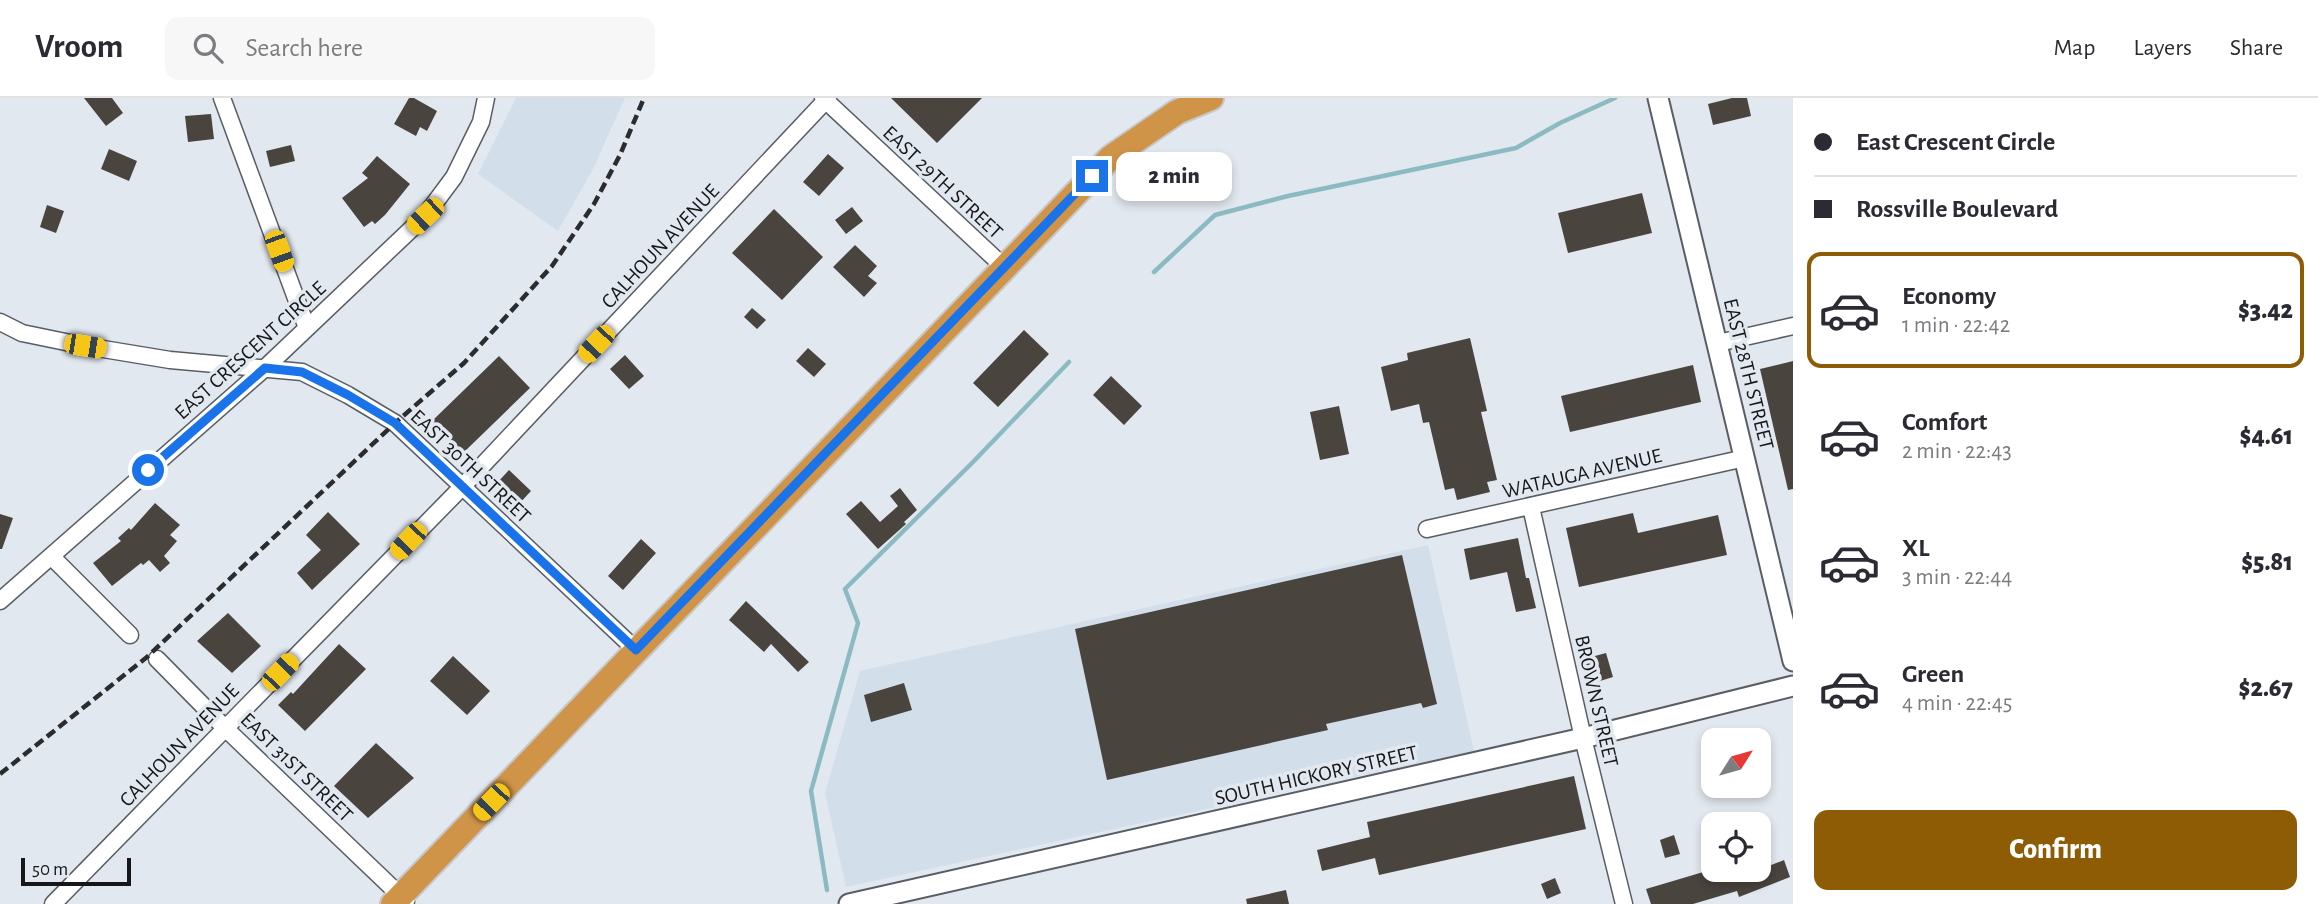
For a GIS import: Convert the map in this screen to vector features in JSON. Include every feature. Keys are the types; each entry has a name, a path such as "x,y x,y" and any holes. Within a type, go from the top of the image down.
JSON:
{"highway":[{"path":"401,901 636,650 1110,158 1177,112 1211,98"}],"street":[{"path":"222,98 307,328"},
{"name":"EAST CRESCENT CIRCLE","path":"0,601 265,368 425,216 454,177 481,122 486,98"},
{"name":"EAST 28TH STREET","path":"1658,98 1793,661"},
{"name":"EAST 29TH STREET","path":"826,99 1004,267"},
{"name":"CALHOUN AVENUE","path":"53,904 463,486 826,99"},
{"name":"EAST 30TH STREET","path":"0,321 22,333 85,346 170,360 302,372 348,395 395,423 636,650"},
{"path":"1718,343 1793,326"},
{"name":"WATAUGA AVENUE","path":"1427,529 1745,458"},
{"name":"BROWN STREET","path":"1531,507 1624,904"},
{"path":"51,556 130,635"},
{"name":"EAST 31ST STREET","path":"157,659 401,901"},
{"name":"SOUTH HICKORY STREET","path":"849,904 1583,738 1793,686"}],"shaded area":[{"path":"516,98 625,98 593,169 558,231 478,174"},
{"path":"1428,545 1474,751 846,887 825,793 860,671"}],"building":[{"path":"84,98 112,98 123,113 106,126"},
{"path":"409,98 414,98 437,111 427,131 420,127 416,136 394,124"},
{"path":"891,98 982,98 937,143"},
{"path":"1732,98 1747,98 1751,116 1713,125 1708,104"},
{"path":"211,114 214,139 188,142 185,116"},
{"path":"291,145 295,161 270,167 266,151"},
{"path":"109,149 137,161 129,181 101,169"},
{"path":"828,154 844,168 819,196 803,182"},
{"path":"377,156 410,184 385,215 375,224 372,221 364,227 342,198 368,178 362,173"},
{"path":"1642,193 1652,233 1568,253 1558,213"},
{"path":"47,205 64,211 56,233 40,227"},
{"path":"852,207 863,221 846,234 835,220"},
{"path":"774,209 823,257 782,300 732,253"},
{"path":"855,245 877,266 868,276 877,283 864,297 833,267"},
{"path":"752,308 766,320 757,329 744,317"},
{"path":"1024,330 1049,354 998,407 973,383"},
{"path":"1470,338 1487,411 1481,412 1497,480 1487,482 1490,492 1457,500 1454,488 1445,490 1429,422 1423,423 1419,404 1391,411 1381,367 1408,360 1407,353"},
{"path":"808,348 826,364 814,377 796,361"},
{"path":"625,355 644,376 629,389 610,369"},
{"path":"499,356 530,388 462,454 431,422"},
{"path":"1793,361 1793,489 1788,490 1760,369"},
{"path":"1693,365 1701,402 1570,432 1561,396"},
{"path":"1111,376 1142,406 1124,425 1093,395"},
{"path":"1339,406 1349,454 1320,460 1310,412"},
{"path":"509,470 531,491 518,505 496,484"},
{"path":"900,488 917,510 904,522 906,524 878,549 846,514 861,501 880,522 898,506 890,496"},
{"path":"155,503 180,525 170,535 177,541 164,556 170,563 160,572 149,560 143,565 141,563 112,586 93,563 121,541 118,538 129,528 131,530"},
{"path":"328,512 360,544 312,590 297,573 321,550 306,535"},
{"path":"1633,513 1638,533 1718,515 1727,555 1579,587 1566,528"},
{"path":"0,514 13,518 2,549 0,549"},
{"path":"1518,538 1526,578 1529,578 1536,608 1516,612 1507,572 1470,580 1464,549"},
{"path":"641,539 656,553 623,590 608,576"},
{"path":"1402,555 1437,704 1423,708 1421,703 1326,724 1328,730 1107,780 1075,629"},
{"path":"746,601 809,662 798,672 771,644 764,652 729,620"},
{"path":"228,613 261,646 232,673 197,641"},
{"path":"339,644 366,669 305,731 278,705 291,692 293,694"},
{"path":"1606,653 1613,677 1587,685 1580,660"},
{"path":"453,656 490,691 467,715 430,681"},
{"path":"904,683 912,710 871,722 864,695"},
{"path":"376,743 414,778 368,818 334,786"},
{"path":"1574,776 1586,829 1379,875 1375,858 1322,871 1317,850 1370,837 1367,822"},
{"path":"1674,835 1680,854 1665,858 1660,840"},
{"path":"1784,860 1790,877 1739,897 1737,891 1693,904 1651,904 1646,889 1701,873 1701,882 1771,882 1771,865"},
{"path":"1555,878 1561,893 1547,899 1541,884"},
{"path":"1286,890 1289,904 1247,904 1246,899"}],"waterway":[{"path":"1154,272 1215,215 1288,196 1516,148 1560,123 1615,98"},
{"path":"827,890 811,791 858,623 845,589 1069,362"}],"railway":[{"path":"0,774 147,657 395,423 464,363 552,266 594,204 620,155 644,98"}],"route":[{"path":"148,470 265,368 302,372 395,423 636,650 1092,176"}]}
